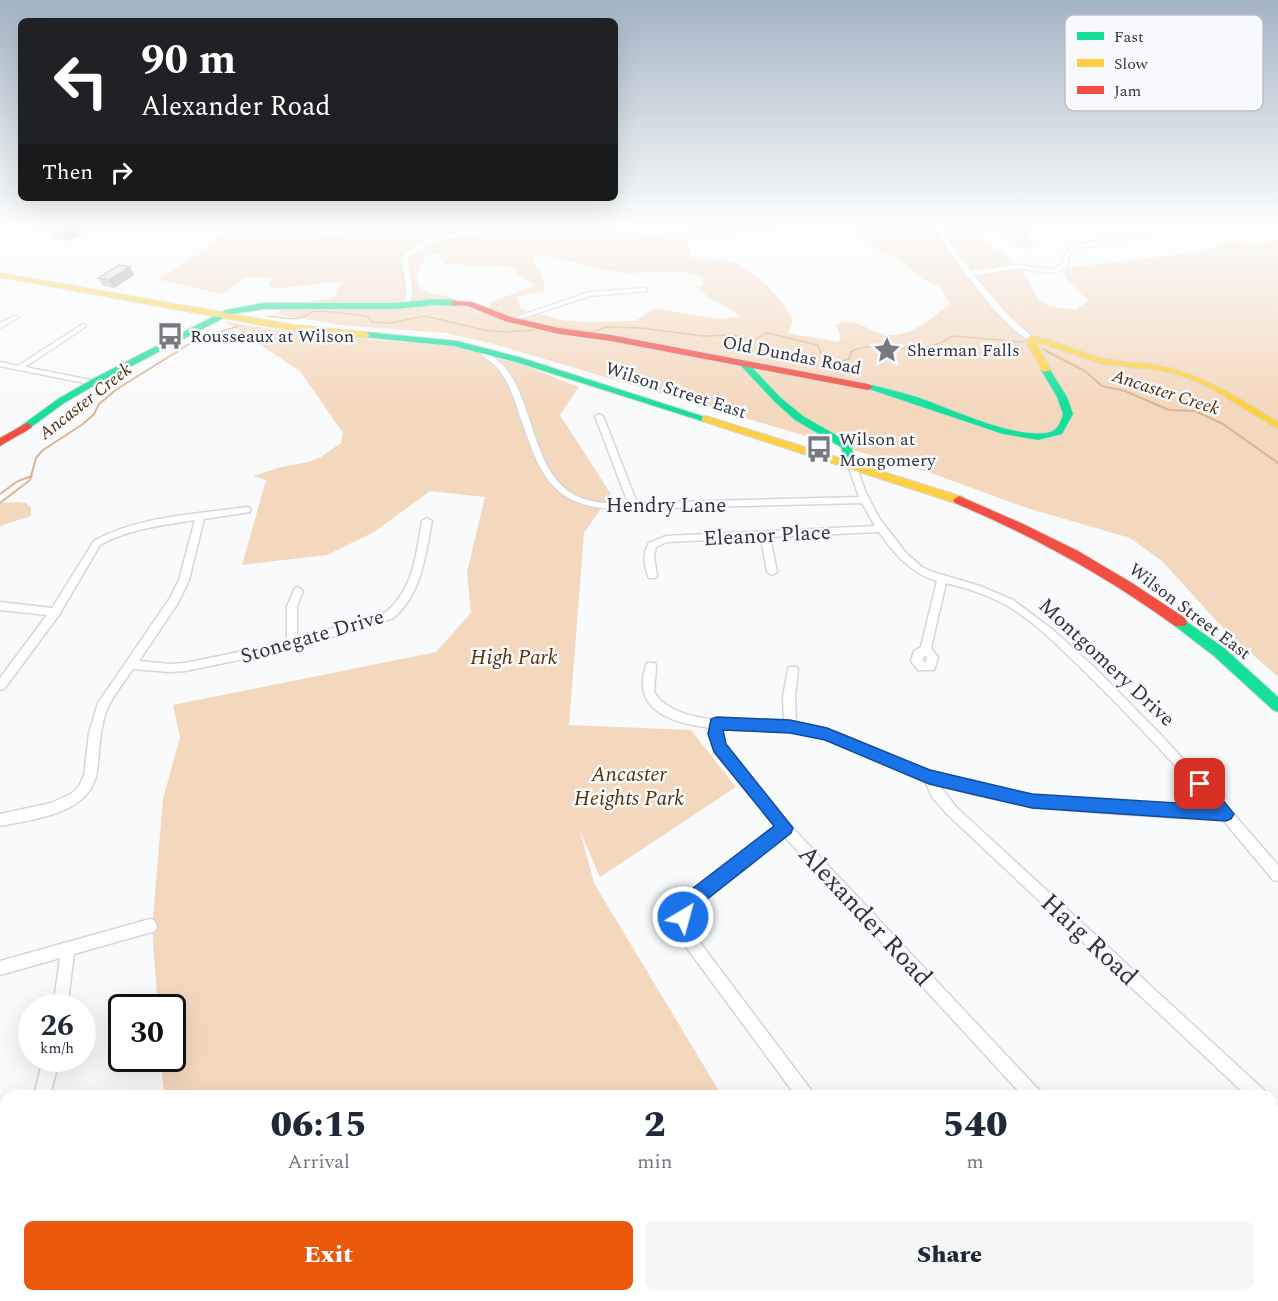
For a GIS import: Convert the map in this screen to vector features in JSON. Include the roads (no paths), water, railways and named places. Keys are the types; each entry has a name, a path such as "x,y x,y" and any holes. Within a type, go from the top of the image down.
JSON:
{"main road":[{"name":"Wilson Street East","path":"49,285 320,332 439,341 488,351 934,492 1017,524 1093,564 1159,606 1238,669 1278,706"},
{"name":"Old Dundas Road","path":"224,317 237,310 264,306 406,305 450,302 469,304 511,320 559,331 611,338 884,391 989,426 1027,436 1055,435 1062,429 1068,414 1062,397 1031,342"},
{"path":"0,443 92,383 224,317"},
{"path":"1031,342 1058,344 1102,361 1156,367 1188,375 1213,386 1278,426"},
{"name":"Montgomery Drive","path":"743,363 778,400 799,418 846,445 852,465"}],"street":[{"path":"406,305 410,291 409,285"},
{"path":"977,285 1005,318 1031,342"},
{"path":"511,320 590,294 645,290"},
{"path":"0,326 16,317"},
{"path":"19,368 83,326"},
{"name":"Hendry Lane","path":"488,351 486,355 504,371 541,462 552,481 573,498 585,503 602,506 634,506 864,500"},
{"path":"0,364 92,383"},
{"path":"599,416 634,506"},
{"name":"Montgomery Drive","path":"852,465 864,500 883,529 914,566 931,576 1005,600 1042,627 1155,734 1278,875"},
{"path":"0,687 55,612 97,543 104,537 124,530 247,510"},
{"path":"0,820 59,806 84,790 89,779 97,722 104,703 174,600 184,580 200,518"},
{"name":"Stonegate Drive","path":"130,664 169,668 185,667 292,645 378,620 402,607 412,591 427,521"},
{"name":"Eleanor Place","path":"652,576 648,558 651,545 666,539 883,529"},
{"path":"765,536 772,572"},
{"path":"926,649 942,580"},
{"path":"292,645 292,606 298,591"},
{"path":"0,606 55,612"},
{"path":"651,666 648,692 656,705 666,712 688,719 790,727 827,734 929,777 1032,801 1226,814"},
{"path":"790,727 789,697 793,670"},
{"name":"Alexander Road","path":"717,723 715,734 720,748 785,828 1027,1090"},
{"name":"Haig Road","path":"929,777 936,793 952,811 1252,1090"},
{"path":"785,828 690,902 683,917 686,935 801,1090"},
{"path":"0,968 150,926"},
{"path":"62,994 68,950"},
{"path":"43,1090 48,1072"}],"waterway":[{"name":"Ancaster Creek","path":"268,316 296,318 311,312 324,311 367,316 372,322 390,323 425,316 484,330 505,332 535,330"},
{"name":"Ancaster Creek","path":"176,352 197,339 239,326"},
{"name":"Ancaster Creek","path":"557,327 593,332 606,327 641,328 703,336 734,335 753,340 767,333 818,345 821,352"},
{"name":"Ancaster Creek","path":"852,352 872,347 924,348 938,344 952,336 1023,342"},
{"name":"Ancaster Creek","path":"1043,349 1049,352"},
{"name":"Ancaster Creek","path":"31,476 36,458 43,450 83,424 94,414 99,404 117,389 178,351"},
{"name":"Ancaster Creek","path":"820,351 824,361 840,362 849,359 852,352"},
{"name":"Ancaster Creek","path":"1046,351 1085,371 1102,386 1125,391 1169,410 1195,411 1223,424 1278,463"},
{"path":"0,494 18,481 31,476"},
{"name":"Ancaster Creek","path":"0,503 30,480 31,476"}],"place":[{"name":"Rousseaux at Wilson","path":"170,336"},
{"name":"Sherman Falls","path":"887,350"},
{"name":"Wilson at Mongomery","path":"819,449"}],"park label":[{"name":"High Park","path":"514,657"},
{"name":"Ancaster Heights Park","path":"629,786"}]}
